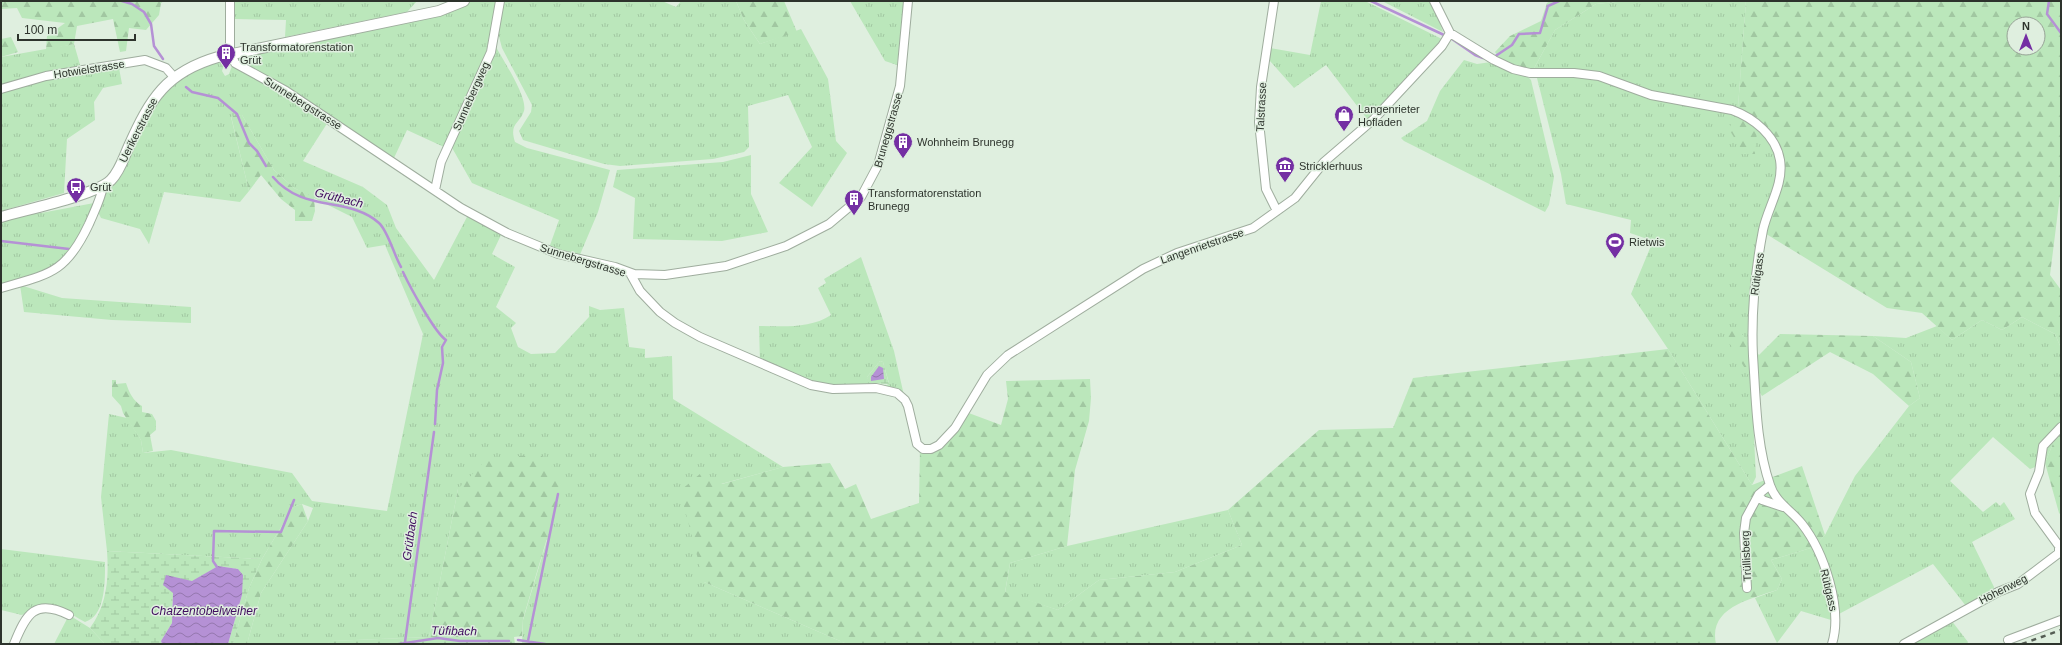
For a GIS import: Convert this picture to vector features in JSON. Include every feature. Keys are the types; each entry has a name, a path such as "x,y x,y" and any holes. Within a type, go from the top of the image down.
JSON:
{"street":[{"path":"230,1 231,54"},
{"name":"Uerikerstrasse","path":"1,217 103,186 112,180 118,172 150,103 160,90 174,77 197,64 231,54 439,11 464,1"},
{"name":"Sunnebergweg","path":"435,190 440,166 491,52 500,1"},
{"name":"Bruneggstrasse","path":"630,273 673,275 716,269 748,260 786,246 824,227 853,205 873,177 882,153 901,83 908,1"},
{"name":"Talstrasse","path":"1274,1 1261,87 1259,122 1266,189 1277,211"},
{"path":"1434,1 1450,33"},
{"name":"Langenrietstrasse","path":"905,400 916,442 920,448 934,448 947,437 962,419 987,375 1008,355 1156,262 1185,250 1253,228 1299,194 1324,162 1374,119 1442,46 1450,33"},
{"name":"Rütigass","path":"1450,33 1500,63 1519,71 1535,74 1568,72 1590,74 1611,79 1651,95 1732,110 1743,114 1758,125 1775,146 1780,159 1780,174 1763,232 1751,321 1757,421 1762,452 1770,485 1783,506 1803,525 1822,560 1834,604 1835,626 1832,644"},
{"name":"Sunnebergstrasse","path":"231,54 235,63 242,68 266,78 484,221 544,249 566,257 615,267 630,273 640,291 660,312 675,323 700,337 811,385 834,389 882,389 897,393 905,400"},
{"name":"Hotwielstrasse","path":"1,89 46,76 145,60 166,68 174,77"},
{"path":"1,288 48,273 68,260 83,236 103,186"},
{"name":"Höhenweg","path":"1904,644 1978,602 2018,584 2059,553 2059,546 2035,513 2030,494 2039,472 2043,446 2061,427"},
{"name":"Trüllisberg","path":"1747,588 1744,527 1746,518 1759,494 1770,485"},
{"path":"1759,494 1762,500 1783,506"},
{"path":"14,644 24,621 35,610 53,609 69,616"},
{"path":"2008,640 2061,620"}],"green space":[{"path":"1,1 164,1 161,3 159,15 146,30 129,28 126,51 120,52 113,19 77,26 74,44 46,50 47,36 65,23 22,18 17,8 1,9"},
{"path":"234,1 417,1 407,12 285,37 286,20 234,19"},
{"path":"471,1 497,1 485,57 444,147 407,130 394,158 287,88 238,60 238,57 457,9"},
{"path":"502,1 662,1 676,7 681,1 736,1 744,20 760,44 801,29 828,79 836,141 847,153 812,207 779,183 812,147 788,95 748,106 749,147 744,152 713,159 620,166 604,164 523,140 519,131 531,112 532,105 502,48 497,29"},
{"path":"736,1 784,1 797,32 760,44 744,20"},
{"path":"850,1 905,1 897,65 885,61"},
{"path":"1321,1 1365,1 1442,39 1440,43 1367,119 1326,65 1294,88 1269,60 1270,48 1310,55"},
{"path":"1382,1 1432,1 1443,32"},
{"path":"1550,1 1626,1 1596,4 1555,30 1532,72 1501,60 1495,52 1510,36 1541,21 1547,3"},
{"path":"1626,1 1746,1 1738,107 1669,97 1643,90 1610,76 1532,72 1555,30 1596,4"},
{"path":"1746,1 2061,1 2061,187 2050,275 2061,290 2061,348 2055,334 2022,317 2002,330 1982,320 1952,340 1922,313 1887,308 1763,232 1780,169 1778,140 1758,120 1755,154 1744,154 1729,129 1738,107"},
{"path":"11,37 18,52 1,57 1,39"},
{"path":"74,44 81,68 1,86 1,57"},
{"path":"495,45 514,78 524,105 522,116 515,125 513,131 515,142 527,148 610,170 598,212 579,257 549,248 559,220 472,183 451,146"},
{"path":"1464,60 1477,64 1491,62 1527,76 1531,80 1554,177 1549,205 1545,212 1404,141 1401,138 1427,121 1440,91"},
{"path":"225,62 222,71 225,76 229,74 232,66 278,89 328,122 303,161 363,187 387,205 396,228 434,280 468,215 502,233 492,254 515,267 496,307 516,323 511,328 518,347 531,354 555,353 589,317 589,306 600,310 624,308 629,347 645,349 645,358 672,356 673,399 783,467 721,484 704,582 847,644 522,644 523,620 547,540 458,489 429,637 331,641 326,644 247,644 261,593 308,521 313,508 302,504 293,507 262,559 107,551 101,497 109,414 127,418 141,440 143,453 171,450 292,473 312,501 387,511 423,334 385,245 367,248 352,217 294,188 274,170 242,115 231,117 249,191 240,202 164,192 149,244 140,229 101,218 98,212 105,191 115,184 123,173 155,103 184,76 213,63"},
{"path":"119,68 122,84 103,88 94,102 95,120 67,139 64,193 1,211 1,92 22,84"},
{"path":"1582,75 1758,120 1778,140 1777,147 1780,166 1754,276 1749,320 1749,343 1736,328 1751,378 1756,477 1752,485 1668,349 1631,294 1653,241 1630,233 1631,220 1566,204 1561,174 1537,78 1541,76"},
{"path":"242,115 274,170 294,188 314,197 315,211 312,221 295,221 295,210 281,199 261,175 249,191 231,116"},
{"path":"751,155 751,194 768,232 722,241 633,239 635,198 613,187 617,170 723,162"},
{"path":"94,203 69,256 43,272 1,285 1,221 36,211 41,213"},
{"path":"861,257 894,351 905,400 897,393 833,389 760,363 759,326 805,325 814,323 831,315 818,288 826,283 824,279","holes":["880,361 883,362 889,383 887,385 870,384 867,377"]},
{"path":"20,285 62,298 191,307 191,323 112,320 24,312"},
{"path":"2022,317 2055,334 2061,348 2061,424 2045,463 2030,469 1993,437 1950,481 1983,512 1996,502 2000,506 2004,502 2015,519 1972,542 1994,587 1993,591 1966,606 1933,564 1837,615 1831,620 1801,611 1777,643 1755,598 1777,590 1782,579 1771,560 1814,547 1825,535 1855,476 1909,406 1920,398 1911,362 1873,336 1906,338 1937,326 1952,340 1982,320 2002,330"},
{"path":"1736,327 1759,355 1780,334 1873,336 1911,362 1920,398 1909,406 1873,374 1830,352 1762,396 1725,336"},
{"path":"1668,349 1752,485 1802,466 1825,535 1814,547 1771,560 1782,579 1777,590 1744,601 1725,613 1718,621 1715,631 1716,644 847,644 704,582 680,491 701,473 722,484 783,467 830,463 845,489 856,484 871,519 919,503 920,448 934,448 966,412 1001,425 1008,399 1006,381 1090,379 1091,398 1089,421 1075,470 1067,546 1010,563 1005,592 1058,610 1099,580 1175,572 1242,545 1228,510 1319,430 1393,428 1413,378"},
{"path":"880,361 883,362 889,384 868,383 867,377"},
{"path":"112,380 116,380 116,384 126,383 128,390 136,402 142,406 142,412 152,414 156,421 156,430 150,435 153,451 143,453 141,440 123,413 121,406 112,396"},
{"path":"2061,424 2061,515 2059,513 2045,463"},
{"path":"540,454 564,481 523,619 522,636 514,637 515,644 326,644 330,641 429,637 458,489 487,459"},
{"path":"302,504 308,521 261,593 247,644 233,644 249,588 262,559 293,507"},
{"path":"1228,510 1242,545 1175,572 1099,580 1058,610 1005,593 1010,563 1067,546"},
{"path":"1,549 105,562 103,596 97,613 85,622 61,608 48,605 32,609 22,615 1,610"},
{"path":"107,551 262,559 249,588 233,644 228,644 242,595 238,569 218,566 173,593 172,623 161,641 162,644 105,644 90,628 100,610 106,591 108,572"},
{"path":"69,615 90,628 105,644 54,644"},
{"path":"1951,620 1968,642 1967,644 1908,644"}],"water":[{"path":"879,366 883,368 884,379 871,381 871,377"},
{"name":"Chatzentobelweiher","path":"218,566 238,569 243,575 242,595 228,644 162,644 161,641 172,623 173,593 163,585 166,575 192,581"}],"waterway":[{"name":"Grütbach","path":"122,1 132,4 144,12 151,24 154,46 163,59"},
{"path":"1371,1 1444,35"},
{"path":"1494,57 1512,45 1519,34 1540,33 1548,6 1559,1"},
{"path":"2049,1 2047,14 2061,33"},
{"path":"1452,39 1475,55 1483,58"},
{"name":"Grütbach","path":"186,87 192,92 218,98 237,114 249,143 257,151 266,166"},
{"name":"Grütbach","path":"273,177 285,188 298,196 354,209 379,223 388,237 401,267"},
{"path":"1,241 69,249"},
{"name":"Grütbach","path":"403,272 429,319 441,336 446,340 442,347 443,363 437,390 435,424"},
{"name":"Grütbach","path":"405,642 434,432"},
{"path":"528,641 558,494"},
{"path":"217,567 213,561 214,531 281,532 294,500"},
{"name":"Tüfibach","path":"399,644 438,638 460,641 509,641"},
{"name":"Tüfibach","path":"518,640 545,644"}],"railway":[{"path":"2022,644 2061,630"}],"place":[{"name":"Transformatorenstation Grüt","path":"226,70"},
{"name":"Langenrieter Hofladen","path":"1344,132"},
{"name":"Wohnheim Brunegg","path":"903,159"},
{"name":"Stricklerhuus","path":"1285,183"},
{"name":"Grüt","path":"76,204"},
{"name":"Transformatorenstation Brunegg","path":"854,216"},
{"name":"Rietwis","path":"1615,259"}]}
